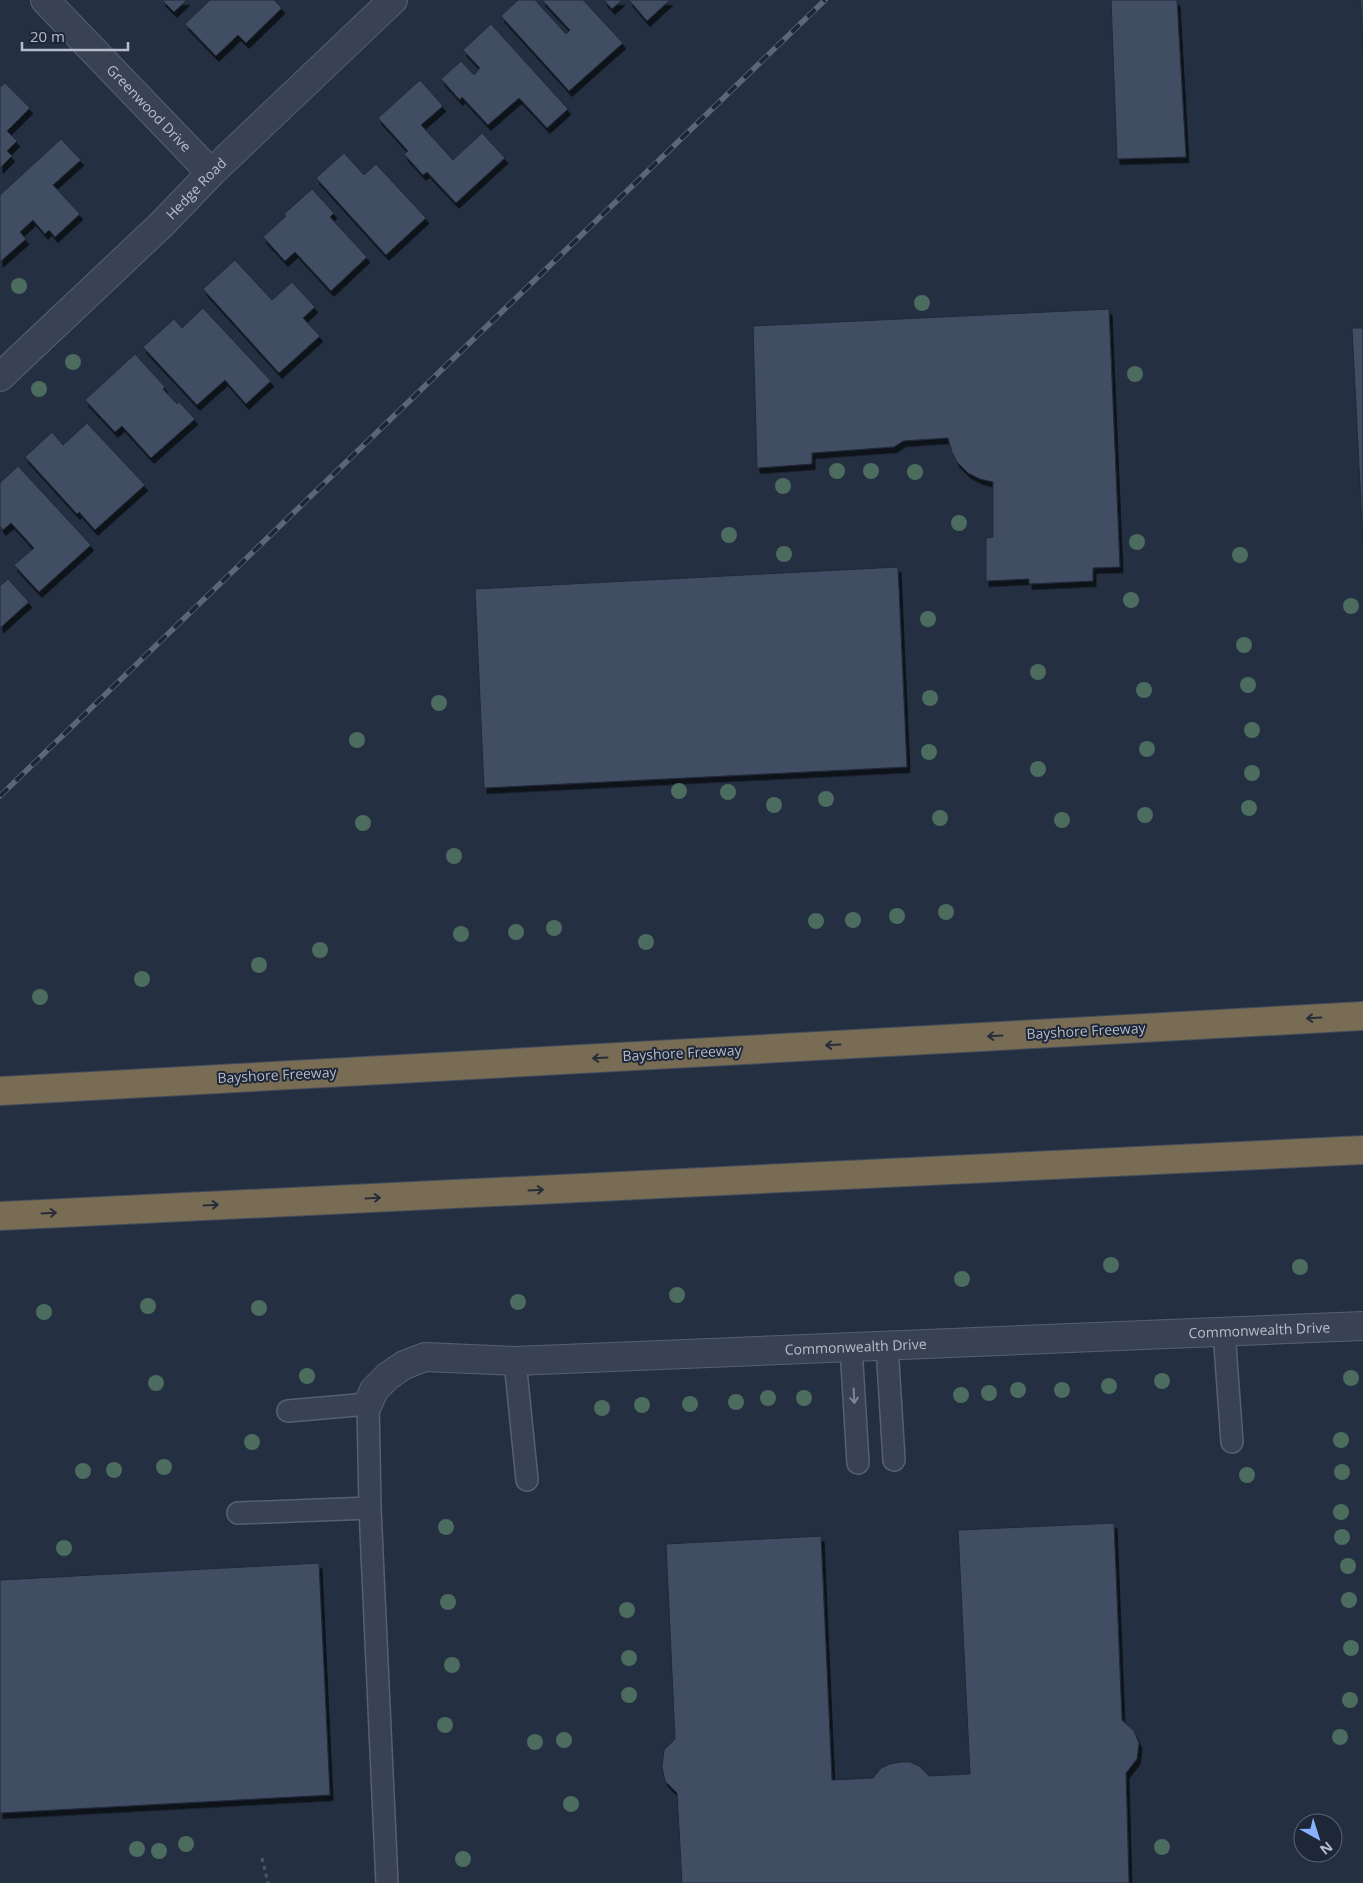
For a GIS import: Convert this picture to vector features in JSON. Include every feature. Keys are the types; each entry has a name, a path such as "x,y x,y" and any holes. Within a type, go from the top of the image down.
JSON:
{"highway":[{"name":"Bayshore Freeway","path":"0,1091 1363,1016"},
{"path":"0,1216 1363,1150"}],"street":[{"name":"Greenwood Drive","path":"46,0 212,173"},
{"name":"Hedge Road","path":"0,377 162,224 212,173 393,0"},
{"name":"Commonwealth Drive","path":"368,1404 374,1390 388,1376 404,1365 425,1357 515,1361 1363,1326"}],"lane":[{"path":"1224,1331 1232,1442"},
{"path":"887,1346 894,1460"},
{"path":"851,1347 858,1463"},
{"path":"515,1361 527,1480"},
{"path":"288,1411 368,1404 370,1508 387,1883"},
{"path":"238,1513 370,1508"}],"path":[{"path":"262,1858 268,1883"}],"building":[{"path":"162,0 187,0 174,12"},
{"path":"210,0 274,0 282,8 246,43 238,35 216,56 185,24"},
{"path":"518,0 535,0 566,34 570,30 542,0 583,0 623,43 569,91 501,16"},
{"path":"604,0 622,0 612,9"},
{"path":"629,0 670,0 647,21"},
{"path":"1111,0 1177,0 1186,157 1117,159"},
{"path":"1360,0 1363,0 1363,52 1361,6"},
{"path":"491,24 568,109 547,128 519,98 488,125 462,97 460,100 441,79 461,61 474,75 480,68 463,50"},
{"path":"420,80 443,106 421,125 453,160 482,133 505,158 456,203 427,172 423,175 404,154 408,151 378,118"},
{"path":"5,83 30,108 7,131 17,141 7,151 12,156 0,168 0,87"},
{"path":"61,139 81,160 53,185 80,214 55,237 49,230 45,234 33,220 20,232 26,239 0,262 0,195"},
{"path":"344,153 364,175 376,164 426,218 386,255 316,178"},
{"path":"312,189 334,213 330,217 367,257 331,291 295,252 285,261 263,237 286,216 284,214"},
{"path":"235,260 272,300 292,282 315,307 303,318 320,336 279,373 203,289"},
{"path":"203,308 271,381 246,404 225,380 197,405 143,347 174,319 182,328"},
{"path":"1109,309 1120,567 1093,568 1093,581 1029,584 1029,579 986,581 986,538 993,537 993,482 980,479 968,473 957,462 948,438 903,441 894,447 812,453 812,464 757,468 753,326"},
{"path":"1352,328 1363,328 1363,545"},
{"path":"135,354 165,387 163,389 195,419 151,458 122,426 115,432 85,400"},
{"path":"87,423 145,485 95,530 79,512 77,514 25,457 52,432 63,445"},
{"path":"18,466 91,545 39,592 14,565 34,548 11,523 3,530 0,526 0,483"},
{"path":"898,567 907,767 484,788 475,589"},
{"path":"8,579 29,602 0,628 0,584"},
{"path":"1114,1523 1122,1720 1134,1731 1139,1743 1137,1759 1126,1773 1129,1883 682,1883 677,1793 665,1781 662,1767 664,1750 675,1739 666,1544 821,1536 832,1780 873,1778 881,1768 900,1762 910,1762 919,1766 929,1776 970,1774 958,1530"},
{"path":"319,1563 330,1795 0,1813 0,1580"}],"railway":[{"path":"0,796 825,0"}]}
